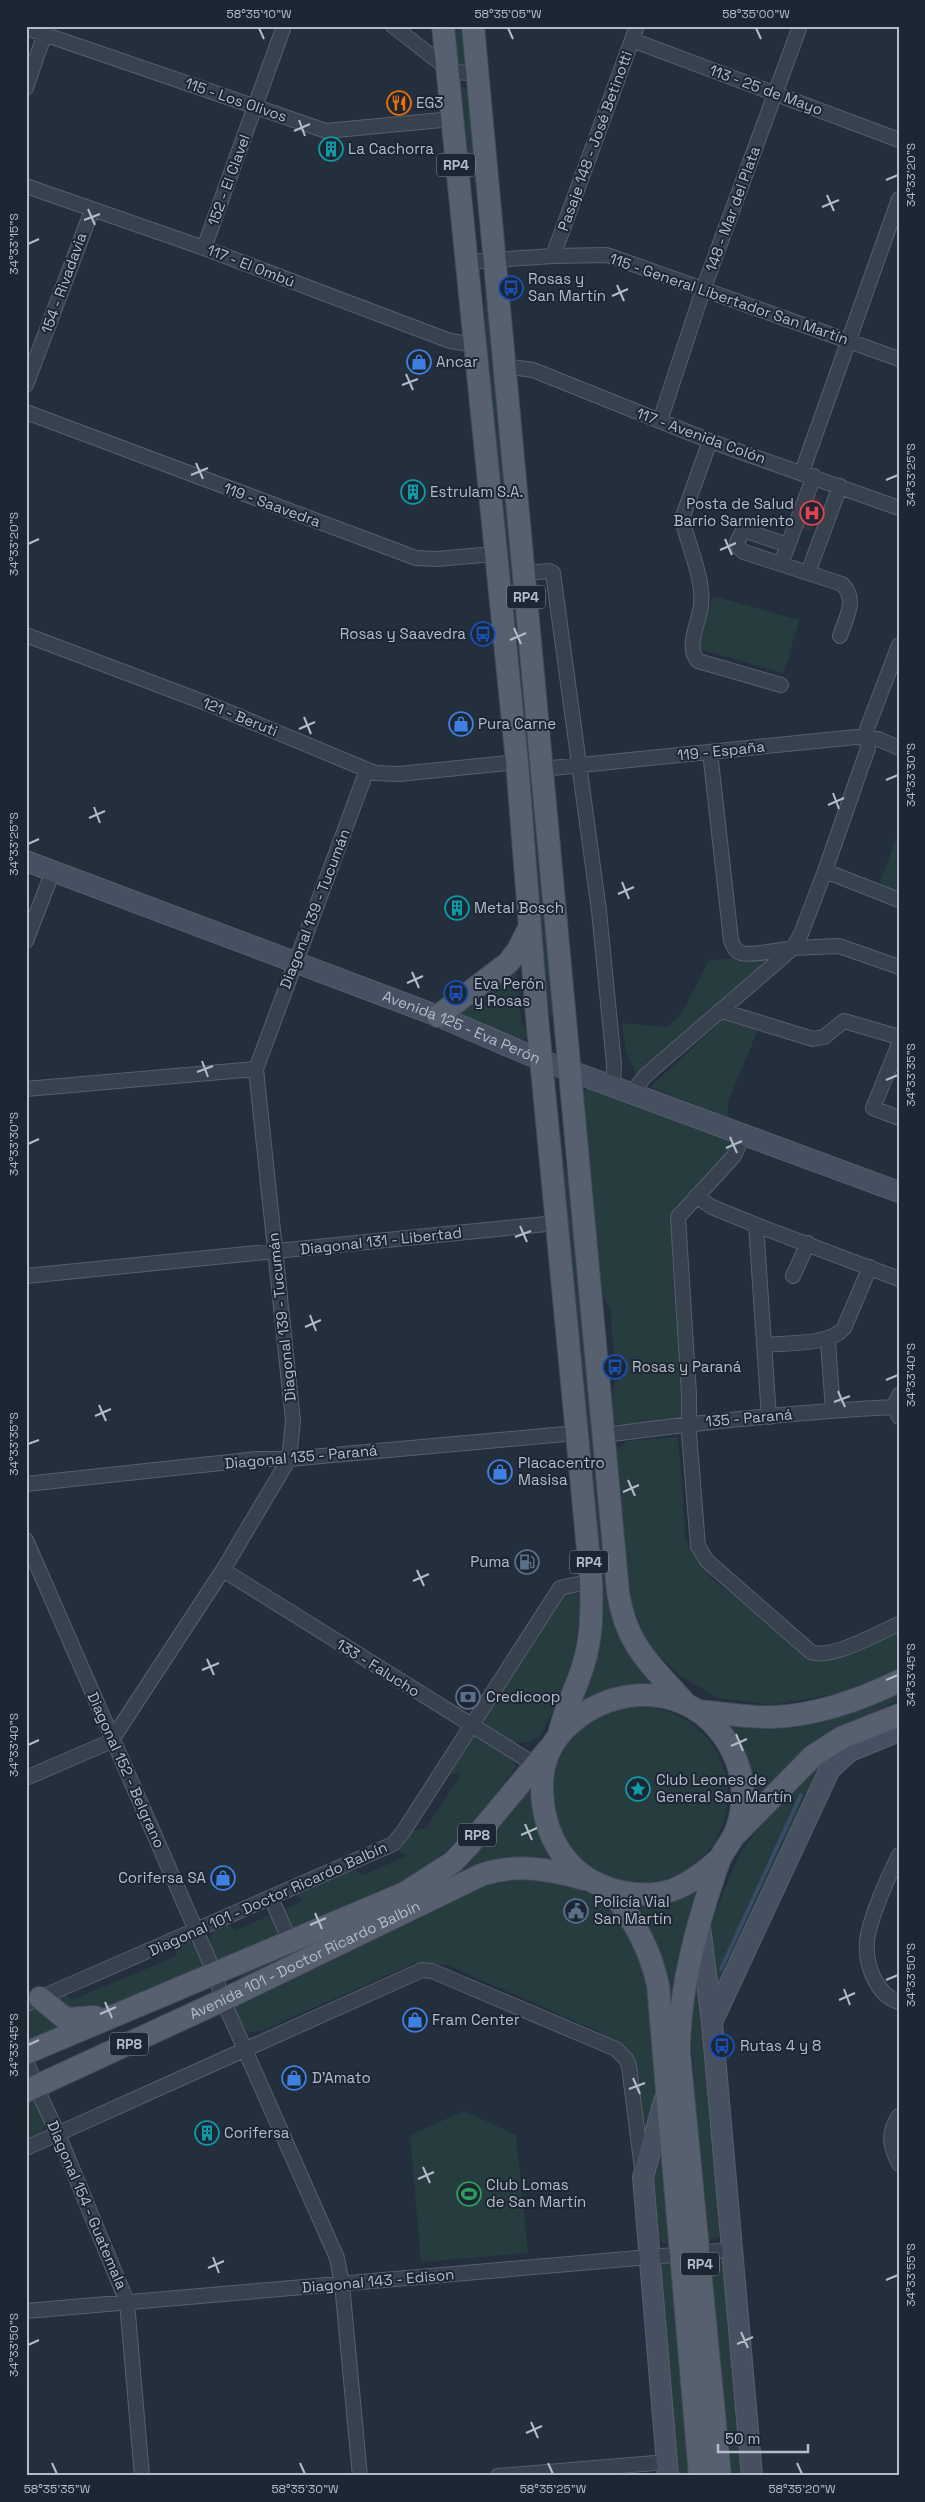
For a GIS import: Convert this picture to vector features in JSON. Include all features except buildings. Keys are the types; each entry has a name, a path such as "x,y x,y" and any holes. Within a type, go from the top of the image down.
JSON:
{"main road":[{"name":"RP4","path":"443,26 517,762 529,928 591,1581 591,1620 587,1651 583,1667 564,1711 542,1780 542,1809 551,1837 567,1862 590,1880 610,1890 640,1895 670,1891 697,1878 720,1858"},
{"name":"RP4","path":"473,26 568,1070 605,1436 618,1592 624,1622 630,1638 643,1656 692,1707 719,1730 734,1754 742,1782 742,1810 733,1837 720,1858 700,1926 684,1990 679,2030 700,2476"},
{"path":"438,1016 508,963 518,950 529,928"},
{"path":"692,1707 756,1716 792,1716 838,1706 878,1692 899,1681"},
{"name":"RP4","path":"555,1740 578,1717 598,1704 619,1697 642,1694 657,1696 692,1707"},
{"path":"733,1837 813,1756 841,1738 899,1715"},
{"name":"Avenida 101 - Doctor Ricardo Balbín","path":"26,2053 290,1941 384,1904 432,1877 453,1862 469,1845 555,1740"},
{"name":"Avenida 101 - Doctor Ricardo Balbín","path":"31,2089 223,2000 410,1908 497,1870 527,1868 590,1880"},
{"name":"RP4","path":"610,1890 635,1924 654,1969 666,2092 720,2476"},
{"path":"33,2001 66,2019 111,2017"}],"street":[{"name":"152 - El Clavel","path":"204,248 284,26"},
{"path":"393,26 434,60 447,68 458,72 477,74"},
{"name":"Pasaje 148 - José Betinotti","path":"553,256 637,26"},
{"name":"148 - Mar del Plata","path":"660,421 703,290 800,26"},
{"name":"115 - Los Olivos","path":"26,28 46,30 314,127 336,132 452,119"},
{"path":"26,88 46,30"},
{"name":"113 - 25 de Mayo","path":"632,40 899,140"},
{"name":"117 - El Ombú","path":"26,186 204,248 450,342 476,344"},
{"path":"781,564 847,340 899,199"},
{"name":"154 - Rivadavia","path":"26,385 92,210"},
{"name":"115 - General Libertador San Martín","path":"466,262 553,256 607,255 899,359"},
{"name":"117 - Avenida Colón","path":"504,366 533,370 710,441 808,474 899,508"},
{"name":"119 - Saavedra","path":"26,412 416,558 436,559 495,554"},
{"path":"710,441 683,516 700,585 701,605 692,647 693,656 698,661 781,685"},
{"path":"808,573 840,486"},
{"path":"788,545 748,532 742,533 738,538 737,545 744,552 842,584 851,597 851,606 840,636"},
{"path":"524,573 549,571 553,573 599,911 614,1064 613,1086"},
{"name":"121 - Beruti","path":"26,635 214,706 368,770 386,774 399,774 517,762"},
{"path":"632,1093 646,1076 793,948 801,934 825,871 868,748 868,729 899,645"},
{"name":"119 - España","path":"542,769 868,737 899,748"},
{"path":"710,752 731,940 734,948 740,952 748,953 793,948 839,946 899,966"},
{"name":"Diagonal 139 - Tucumán","path":"26,1778 107,1743 113,1738 223,1570 289,1459 293,1422 256,1069 368,770"},
{"name":"Avenida 125 - Eva Perón","path":"26,861 438,1016 541,1060 899,1192"},
{"path":"26,941 53,871"},
{"path":"825,871 899,900"},
{"path":"722,1011 813,1039 824,1037 844,1020 899,1038"},
{"path":"899,1044 873,1108 899,1118"},
{"path":"26,1090 256,1069"},
{"path":"744,1134 734,1156 678,1217 677,1226 689,1394 688,1424 696,1539 707,1561 811,1652 817,1655 835,1651 899,1624"},
{"path":"696,1196 712,1207 756,1225 808,1243 899,1279"},
{"name":"Diagonal 131 - Libertad","path":"26,1276 556,1223"},
{"path":"756,1225 769,1417"},
{"path":"793,1276 808,1243"},
{"path":"764,1345 826,1339 839,1334 844,1328 870,1267"},
{"path":"826,1339 828,1343 833,1410"},
{"name":"135 - Paraná","path":"605,1436 688,1424 833,1410 897,1406"},
{"name":"Diagonal 135 - Paraná","path":"26,1484 256,1459 289,1459 576,1433"},
{"name":"Diagonal 152 - Belgrano","path":"26,1540 197,1931 215,1974 223,2000 337,2258 342,2284 360,2476"},
{"name":"133 - Falucho","path":"223,1570 534,1764"},
{"name":"Diagonal 101 - Doctor Ricardo Balbín","path":"33,2001 393,1844 560,1588 591,1581"},
{"path":"712,2022 830,1769 850,1751 899,1731"},
{"path":"899,1855 886,1883 867,1942 868,1959 878,1985 889,1998 899,2002"},
{"path":"271,1898 290,1941"},
{"path":"700,1926 712,2022 752,2476"},
{"path":"26,2148 422,1970 432,1971 616,2049 622,2054 629,2066 643,2177 668,2469 498,2476"},
{"name":"Diagonal 154 - Guatemala","path":"26,2060 31,2089 58,2134 127,2302 142,2476"},
{"path":"643,2177 666,2092"},
{"path":"899,2116 892,2126 890,2136 891,2146 899,2164"},
{"name":"Diagonal 143 - Edison","path":"26,2311 731,2250"}],"shaded area":[{"name":"Posta de Salud Barrio Sarmiento","path":"814,494 823,497 810,532 800,528"}],"green space":[{"path":"455,26 464,26 468,68 459,66"},
{"path":"463,87 469,91 482,222 480,222 469,163"},
{"path":"485,280 553,1012 551,1018 549,1013 484,335"},
{"path":"713,596 799,620 784,673 698,649"},
{"path":"899,830 899,900 877,891"},
{"path":"779,955 637,1077 626,1051 622,1023 668,1027 683,1011 709,960"},
{"path":"520,965 521,969 517,972 522,1026 527,1030 528,1037 519,1040 457,1017 455,1012"},
{"path":"723,1020 758,1030 728,1101 728,1118 650,1087"},
{"path":"593,1084 734,1139 730,1155 677,1207 675,1223 685,1392 682,1416 672,1423 623,1427 615,1423 611,1405 616,1373 610,1308 597,1283 583,1093"},
{"path":"556,1093 565,1166 573,1202 611,1594 658,1686 634,1685 602,1691 574,1711 588,1683 554,1098"},
{"path":"678,1437 686,1540 710,1577 812,1658 846,1654 899,1632 899,1670 866,1685 836,1694 770,1705 718,1698 680,1676 649,1646 629,1598 614,1451 628,1441"},
{"path":"574,1592 581,1597 579,1628 570,1670 557,1703 540,1736 528,1742 514,1743 487,1727 484,1720 565,1594"},
{"path":"899,1692 899,1700 839,1729 748,1811 752,1785 750,1763 741,1743 726,1722 755,1729 796,1727 831,1719"},
{"path":"631,1707 649,1707 682,1717 708,1739 718,1753 724,1769 728,1795 724,1821 718,1837 696,1863 682,1873 666,1879 649,1883 631,1883 598,1873 572,1851 562,1837 556,1821 552,1804 552,1786 562,1753 584,1727 598,1717 614,1711"},
{"path":"477,1736 514,1758 516,1767 469,1830 420,1873 390,1891 219,1964 209,1940 214,1931 221,1925 227,1923 236,1930 303,1901 295,1894 353,1870 364,1875 408,1855 395,1850 410,1831 426,1828 460,1776 459,1773 446,1776 472,1739"},
{"path":"847,1748 717,1994 709,1926 741,1851 798,1777"},
{"path":"535,1777 562,1868 523,1860 241,1980 239,1975 388,1908"},
{"path":"508,1872 573,1885 590,1893 622,1922 645,1963 656,2084 645,2140 638,2084 612,2040 595,2030 447,1965 425,1962 413,1964 261,2031 248,2032 241,2025 234,2008 235,2003"},
{"path":"706,1883 674,2012 666,2016 629,1903"},
{"path":"190,1942 196,1946 201,1956 202,1962 200,1967 196,1971 159,1988 111,2005 69,2013 54,1996 62,1992 72,2000 177,1956 173,1945"},
{"path":"698,1963 722,2229 718,2238 709,2239 704,2230 690,2020"},
{"path":"32,2007 65,2025 31,2041 26,2039 26,2008"},
{"path":"26,2097 36,2098 46,2121 42,2133 26,2140"},
{"name":"Club Lomas de San Martín","path":"464,2111 516,2135 528,2253 421,2262 410,2135"},
{"path":"661,2137 671,2234 667,2243 661,2243 656,2235 651,2173"},
{"path":"713,2255 720,2255 724,2260 746,2476 729,2476 710,2262"},
{"path":"668,2260 673,2266 693,2476 676,2476 660,2269 664,2261"}],"waterway":[{"path":"721,1969 801,1795"}],"place":[{"name":"EG3","path":"399,103"},
{"name":"La Cachorra","path":"331,149"},
{"name":"Rosas y San Martín","path":"511,288"},
{"name":"Ancar","path":"419,362"},
{"name":"Estrulam S.A.","path":"413,492"},
{"name":"Posta de Salud Barrio Sarmiento","path":"812,513"},
{"name":"Rosas y Saavedra","path":"483,634"},
{"name":"Pura Carne","path":"461,724"},
{"name":"Metal Bosch","path":"457,908"},
{"name":"Eva Perón y Rosas","path":"456,993"},
{"name":"Rosas y Paraná","path":"615,1367"},
{"name":"Placacentro Masisa","path":"500,1472"},
{"name":"Puma","path":"527,1562"},
{"name":"Credicoop","path":"468,1697"},
{"name":"Club Leones de General San Martín","path":"638,1789"},
{"name":"Corifersa SA","path":"223,1878"},
{"name":"Policía Vial San Martín","path":"576,1911"},
{"name":"Fram Center","path":"415,2020"},
{"name":"Rutas 4 y 8","path":"722,2046"},
{"name":"D'Amato","path":"294,2078"},
{"name":"Corifersa","path":"207,2133"},
{"name":"Club Lomas de San Martín","path":"469,2194"}]}
